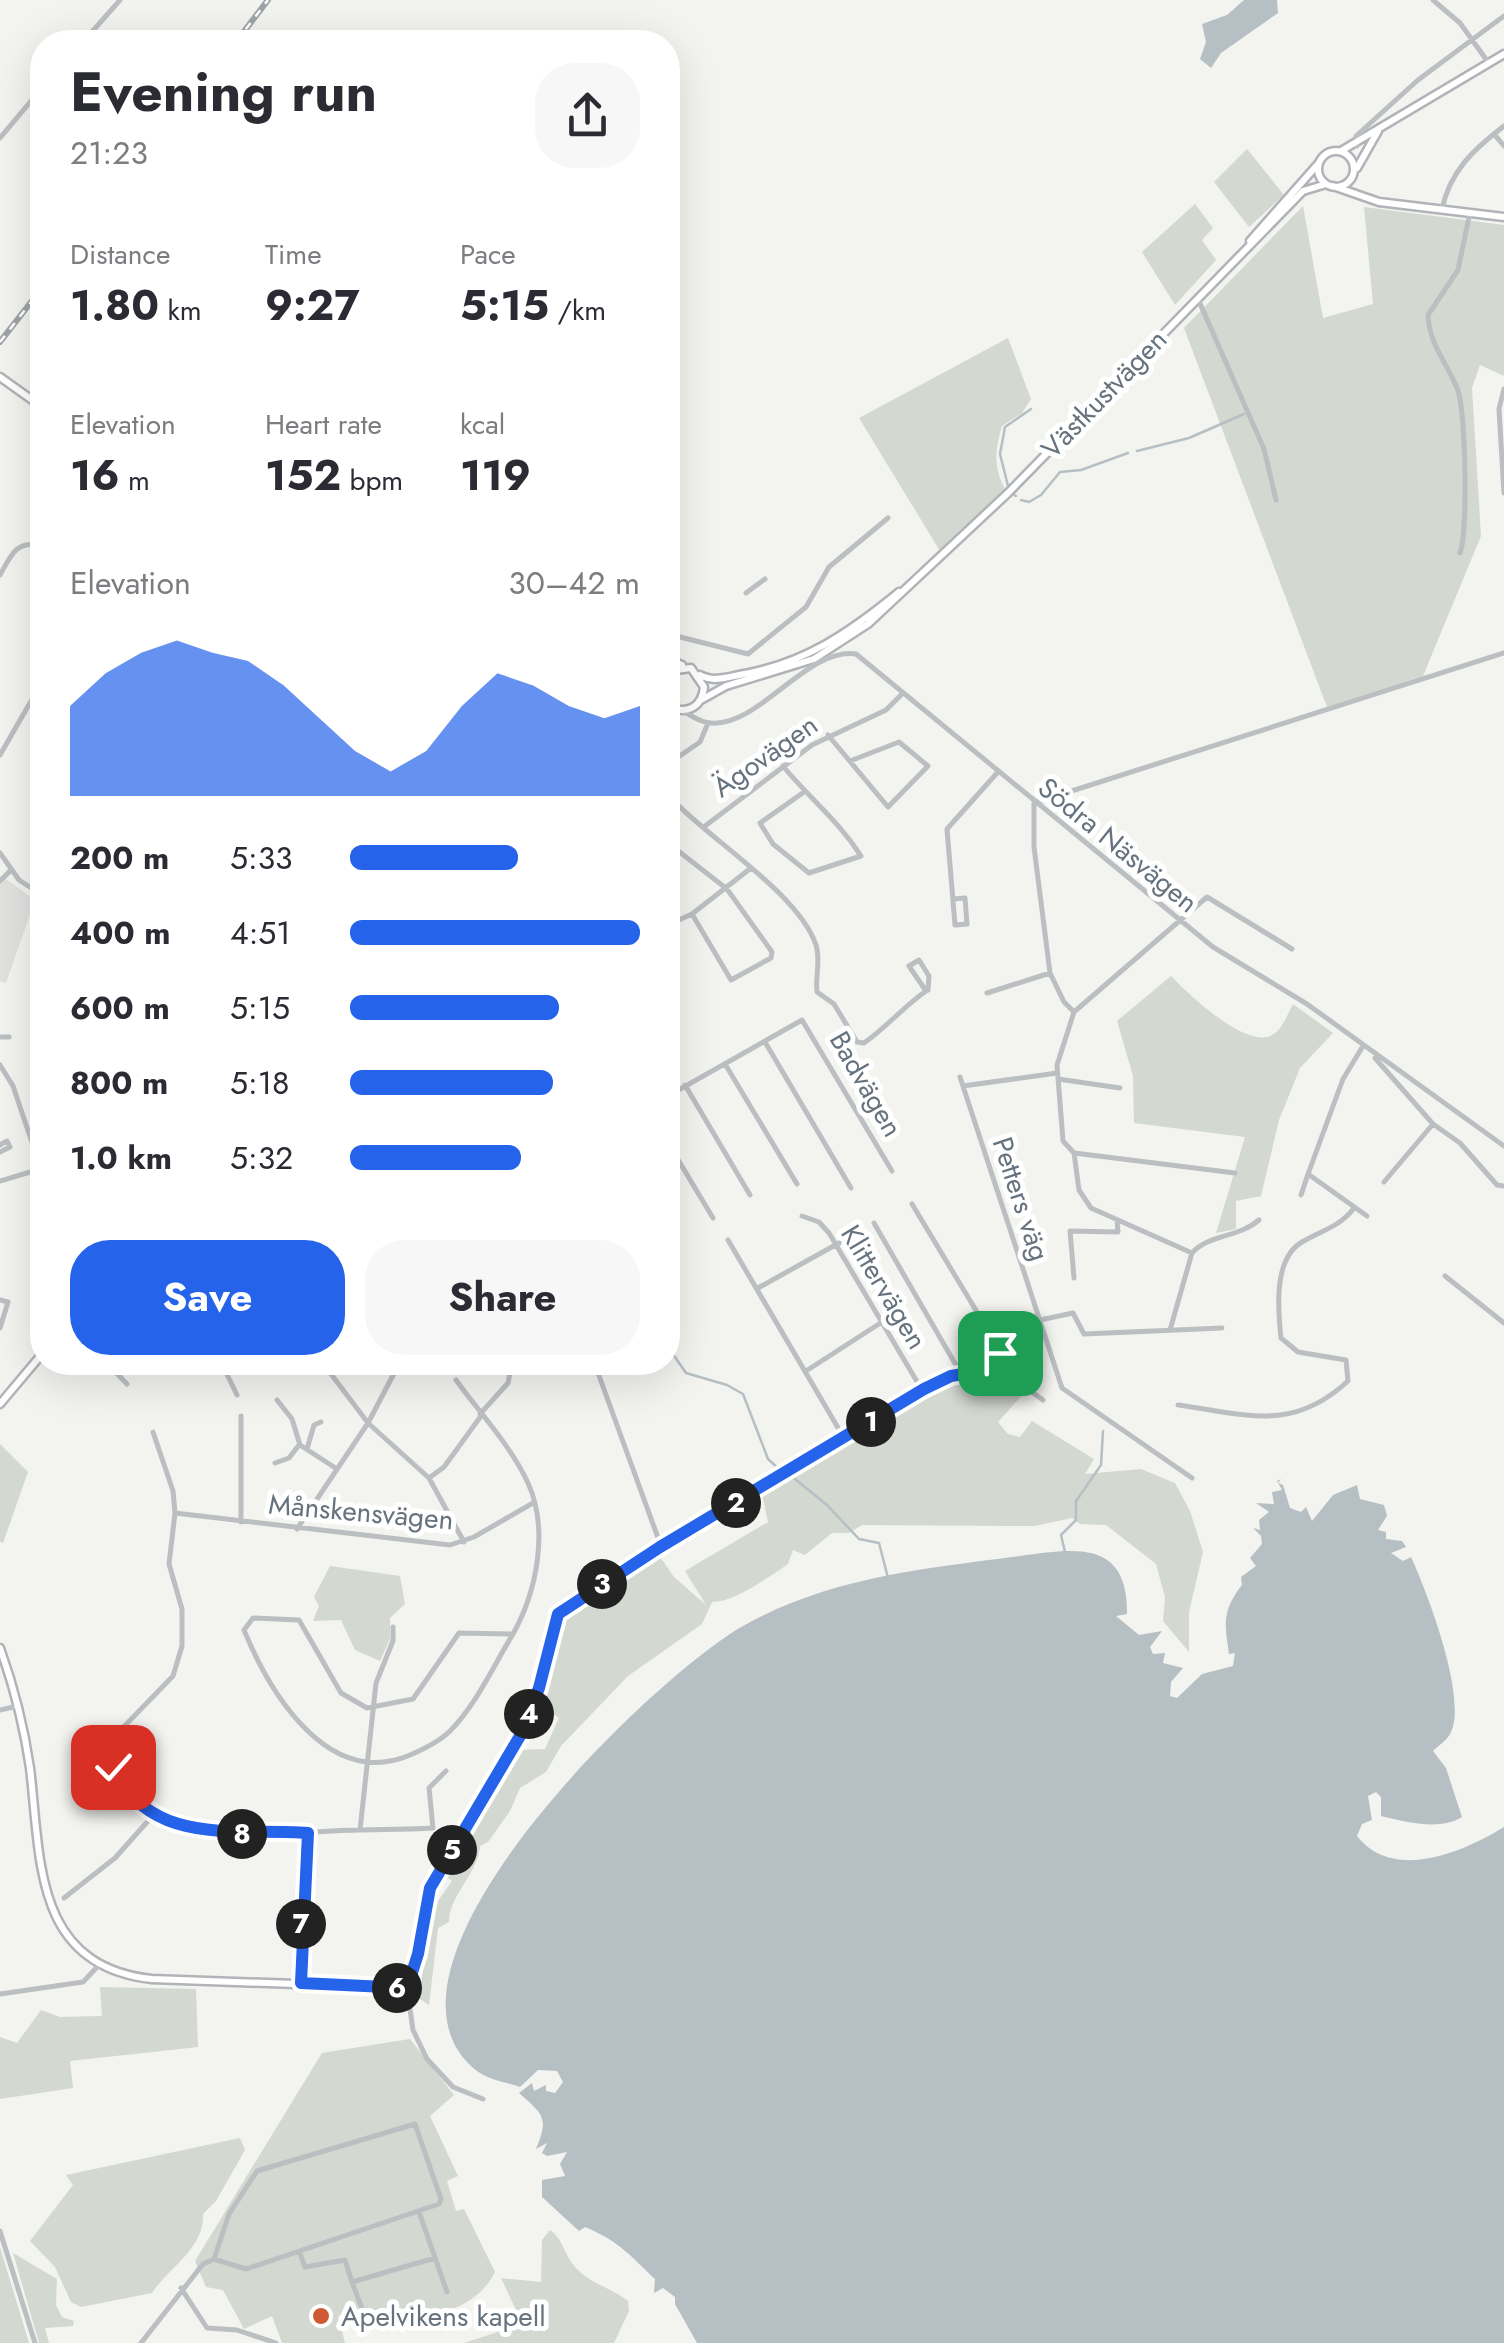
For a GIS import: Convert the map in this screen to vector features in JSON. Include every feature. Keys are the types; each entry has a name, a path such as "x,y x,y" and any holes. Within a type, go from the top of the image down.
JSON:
{"main road":[{"name":"Västkustvägen","path":"1249,243 1328,152 1357,146 1382,126 1504,54"},
{"name":"Västkustvägen","path":"680,711 726,686 790,668 834,649 958,543 1303,191 1344,185 1382,126"},
{"path":"1342,151 1352,159 1356,190 1368,200"},
{"path":"1319,163 1319,174 1330,185 1368,200 1504,217"},
{"path":"0,377 30,398"},
{"name":"Västkustvägen","path":"700,675 712,680 747,674 813,654 846,634 958,543"},
{"path":"680,663 700,675 704,687 701,701"},
{"path":"680,669 688,667"},
{"path":"0,1404 30,1368"},
{"path":"0,1648 18,1706 47,1900 70,1940 100,1964 152,1979 407,1988"}],"street":[{"path":"94,30 120,0"},
{"path":"1433,0 1473,38 1488,62"},
{"path":"1357,146 1354,138 1389,104 1504,16"},
{"path":"0,138 30,102"},
{"path":"1442,209 1452,176 1504,126"},
{"path":"1494,134 1504,146"},
{"path":"1460,554 1466,524 1460,394 1431,339 1428,316 1458,270 1470,212"},
{"path":"1197,297 1264,449 1276,500"},
{"path":"1504,389 1499,409 1504,493"},
{"path":"680,637 748,654 806,607 829,567 888,518"},
{"path":"0,575 16,548 30,543"},
{"path":"746,594 765,579"},
{"name":"Södra Näsvägen","path":"708,724 734,719 806,672 848,653 863,658 901,695 1228,958 1298,999 1504,1146"},
{"path":"1074,1012 1064,1002 1050,973 1034,847 1034,802 1504,653"},
{"name":"Ägovägen","path":"705,826 828,735 886,710 901,695"},
{"path":"701,701 700,712 708,724"},
{"path":"0,753 30,702"},
{"path":"680,711 708,724"},
{"path":"680,756 700,742 708,724"},
{"path":"828,735 888,807 928,766 899,742 850,760"},
{"path":"783,766 804,792 836,818 861,856 810,873 773,844 760,823 804,792"},
{"path":"953,899 966,898 967,924 955,926 947,829 997,772"},
{"path":"680,806 751,868 811,934 819,958 817,992 834,1004 857,1042 864,1043 896,1020 906,1005 926,991 929,976 918,960 909,966 926,991"},
{"path":"680,852 727,888 772,952 771,958 736,980 729,978 692,914"},
{"path":"0,853 10,871 30,886"},
{"path":"680,920 751,868"},
{"path":"0,880 10,871"},
{"path":"1192,1253 1095,1211 1082,1198 1074,1153 1064,1141 1059,1048 1074,1012 1205,897 1214,897 1292,950"},
{"path":"988,993 1050,973"},
{"name":"Badvägen","path":"766,1042 802,1020 892,1170"},
{"path":"0,1037 8,1037"},
{"path":"680,1088 766,1042 852,1188"},
{"path":"1301,1195 1342,1079 1363,1046"},
{"path":"1374,1055 1433,1124 1460,1144 1496,1185 1504,1186"},
{"path":"726,1064 797,1184"},
{"path":"0,1065 13,1086 30,1134"},
{"path":"963,1086 1058,1076 1120,1088"},
{"name":"Petters väg","path":"960,1077 1064,1390 1192,1478"},
{"path":"685,1085 750,1194"},
{"path":"1384,1182 1433,1124"},
{"path":"1074,1153 1235,1173"},
{"path":"680,1163 713,1218"},
{"path":"0,1181 30,1172"},
{"path":"1308,1174 1367,1216"},
{"path":"912,1204 994,1342 999,1368 1043,1400"},
{"path":"1178,1405 1286,1418 1312,1407 1348,1381 1346,1360 1298,1352 1281,1338 1280,1296 1286,1262 1297,1245 1331,1228 1354,1208"},
{"name":"Klittervägen","path":"802,1216 819,1222 837,1245 922,1390"},
{"path":"1074,1278 1070,1231 1118,1232 1117,1220"},
{"path":"1170,1330 1192,1253 1203,1241 1245,1230 1259,1220"},
{"path":"874,1223 961,1374"},
{"path":"758,1288 857,1232"},
{"path":"728,1240 844,1438"},
{"path":"1445,1276 1504,1322"},
{"path":"0,1300 8,1302 0,1328"},
{"path":"1040,1320 1073,1313 1084,1334 1222,1328"},
{"path":"806,1372 882,1322"},
{"path":"482,2099 453,2087 427,2059 413,2030 407,1988 418,1954 430,1888 520,1736 539,1688 558,1614 661,1546 922,1390 961,1374 999,1368"},
{"path":"118,1375 127,1384"},
{"path":"228,1375 237,1395"},
{"path":"332,1375 368,1423 428,1478 464,1542"},
{"path":"296,1529 368,1423 393,1375"},
{"path":"428,1478 444,1467 508,1383 510,1375"},
{"path":"599,1375 661,1546"},
{"path":"456,1380 525,1478 534,1502 536,1578 513,1634 452,1730 402,1758 368,1762 330,1750 300,1724 245,1634 245,1623 257,1618 299,1620 341,1693 373,1708 406,1703 419,1694 459,1633 513,1634"},
{"path":"277,1400 292,1419 300,1445 337,1468"},
{"path":"241,1416 242,1522"},
{"path":"307,1450 314,1425 321,1422"},
{"path":"153,1432 170,1480 175,1514 169,1564 183,1616 179,1665 116,1731 108,1748 120,1780 156,1812 217,1834 308,1833 433,1828 429,1788 446,1772"},
{"path":"275,1463 289,1458 300,1445"},
{"name":"Månskensvägen","path":"175,1514 444,1544 464,1542 534,1502"},
{"path":"360,1830 377,1678 393,1641 392,1627"},
{"path":"0,1710 18,1706"},
{"path":"64,1898 115,1858 156,1812"},
{"path":"301,1983 308,1833"},
{"path":"0,1994 83,1982 100,1964"},
{"path":"141,2343 194,2274 214,2259 230,2214 257,2172 415,2124 441,2199 419,2212 246,2269 214,2259"},
{"path":"419,2212 447,2292"},
{"path":"0,2231 36,2343"},
{"path":"300,2251 304,2267 345,2260 364,2314"},
{"path":"352,2282 435,2258"},
{"path":"182,2288 207,2328 234,2329 276,2343"}],"shaded area":[{"path":"1244,0 1277,0 1278,13 1221,53 1211,68 1200,59 1206,42 1202,24 1227,15"},
{"path":"1247,149 1284,195 1249,227 1214,182"},
{"path":"1195,204 1213,228 1202,240 1216,260 1175,305 1142,252"},
{"path":"1303,206 1323,318 1373,304 1364,207 1504,225 1504,376 1480,365 1472,388 1481,536 1423,676 1327,707 1184,328"},
{"path":"1008,338 1031,399 1022,413 1002,426 997,465 1005,489 940,551 859,418"},
{"path":"6,879 30,896 30,914 6,983 0,981 0,884"},
{"path":"1171,976 1217,1017 1246,1034 1274,1034 1293,1004 1333,1033 1300,1068 1279,1120 1261,1196 1236,1201 1236,1229 1216,1233 1245,1137 1134,1123 1133,1076 1117,1021"},
{"path":"997,1373 1033,1383 998,1422 1008,1434 1020,1437 1032,1421 1094,1459 1085,1474 1141,1469 1175,1483 1190,1511 1203,1552 1189,1612 1189,1652 1163,1621 1165,1597 1156,1564 1106,1525 1080,1524 1072,1518 1034,1526 862,1525 849,1533 832,1533 805,1555 793,1550 788,1564 762,1582 731,1598 712,1602 702,1624 628,1676 561,1746 546,1772 520,1788 510,1811 488,1842 480,1846 449,1922 438,1928 429,2005 420,1999 429,1901 437,1902 452,1881 441,1873 517,1750 545,1749 559,1718 537,1703 563,1616 658,1554 674,1577 706,1605 685,1571 768,1522 762,1494 944,1384"},
{"path":"0,1444 28,1472 3,1543 0,1542"},
{"path":"1278,1483 1283,1485 1290,1508 1301,1512 1306,1507 1312,1521 1333,1495 1357,1485 1360,1499 1384,1505 1387,1516 1378,1530 1386,1532 1386,1539 1402,1541 1406,1547 1391,1553 1403,1561 1411,1557 1450,1672 1454,1718 1449,1736 1433,1751 1446,1768 1462,1817 1433,1824 1381,1816 1381,1797 1376,1792 1368,1796 1372,1820 1362,1824 1357,1836 1372,1850 1390,1858 1409,1860 1450,1853 1504,1827 1504,2343 697,2343 675,2304 675,2297 663,2288 654,2293 655,2279 624,2250 585,2227 579,2231 542,2197 542,2180 565,2176 560,2164 567,2152 547,2156 542,2153 547,2143 536,2149 543,2122 519,2093 532,2083 534,2091 546,2085 546,2091 555,2093 563,2082 557,2071 538,2070 520,2087 483,2075 472,2067 447,2020 453,1960 484,1894 531,1825 588,1759 648,1701 743,1626 776,1609 843,1586 913,1571 1041,1553 1095,1554 1109,1561 1119,1573 1125,1590 1127,1614 1116,1616 1139,1635 1162,1631 1150,1647 1153,1654 1165,1653 1163,1663 1183,1668 1171,1682 1170,1696 1177,1698 1202,1674 1233,1666 1235,1653 1229,1654 1226,1619 1242,1585 1241,1577 1256,1566 1250,1558 1262,1544 1261,1536 1253,1528 1260,1530 1259,1520 1269,1512 1256,1503 1274,1504 1272,1492 1282,1490"},
{"path":"330,1566 400,1576 405,1604 390,1618 390,1639 380,1661 355,1650 341,1620 313,1621 319,1606 314,1597"},
{"path":"100,1987 196,1989 198,2047 70,2061 73,2088 0,2099 0,2037 17,2043 41,2010 60,2017 102,2016"},
{"path":"410,2039 454,2095 430,2116 458,2176 447,2181 456,2211 464,2209 495,2272 471,2299 438,2313 362,2321 355,2313 338,2316 345,2343 282,2343 272,2316 244,2329 223,2290 206,2287 195,2261 322,2053"},
{"path":"240,2138 245,2150 216,2201 203,2214 198,2237 152,2293 81,2307 71,2302 55,2267 30,2241 73,2185 66,2175"},
{"path":"550,2230 578,2270 628,2301 629,2311 614,2343 464,2343 507,2329 515,2308 501,2278 541,2282 542,2240"},
{"path":"0,2247 29,2343 0,2343"},
{"path":"13,2253 57,2279 56,2305 62,2317 74,2321 73,2326 45,2328 49,2343 39,2343"}],"waterway":[{"path":"1008,486 1000,454 1005,427 1031,409"},
{"path":"1137,451 1189,438 1244,414"},
{"path":"1021,500 1029,502 1041,495 1060,472 1081,470 1128,453"},
{"path":"680,1364 686,1373 743,1394 768,1459 781,1471"},
{"path":"1065,1552 1061,1535 1076,1520 1076,1501 1101,1465 1103,1431"},
{"path":"790,1475 827,1505 859,1539 879,1543 888,1578"}],"railway":[{"path":"245,30 268,0"},
{"path":"0,342 30,303"}],"place":[{"name":"Apelvikens kapell","path":"321,2316"}],"route":[{"path":"113,1767 120,1780 146,1805 189,1827 217,1834 308,1833 301,1983 407,1988 418,1954 430,1888 520,1736 539,1688 558,1614 660,1547 924,1389 951,1376 999,1368 1000,1353"}]}
